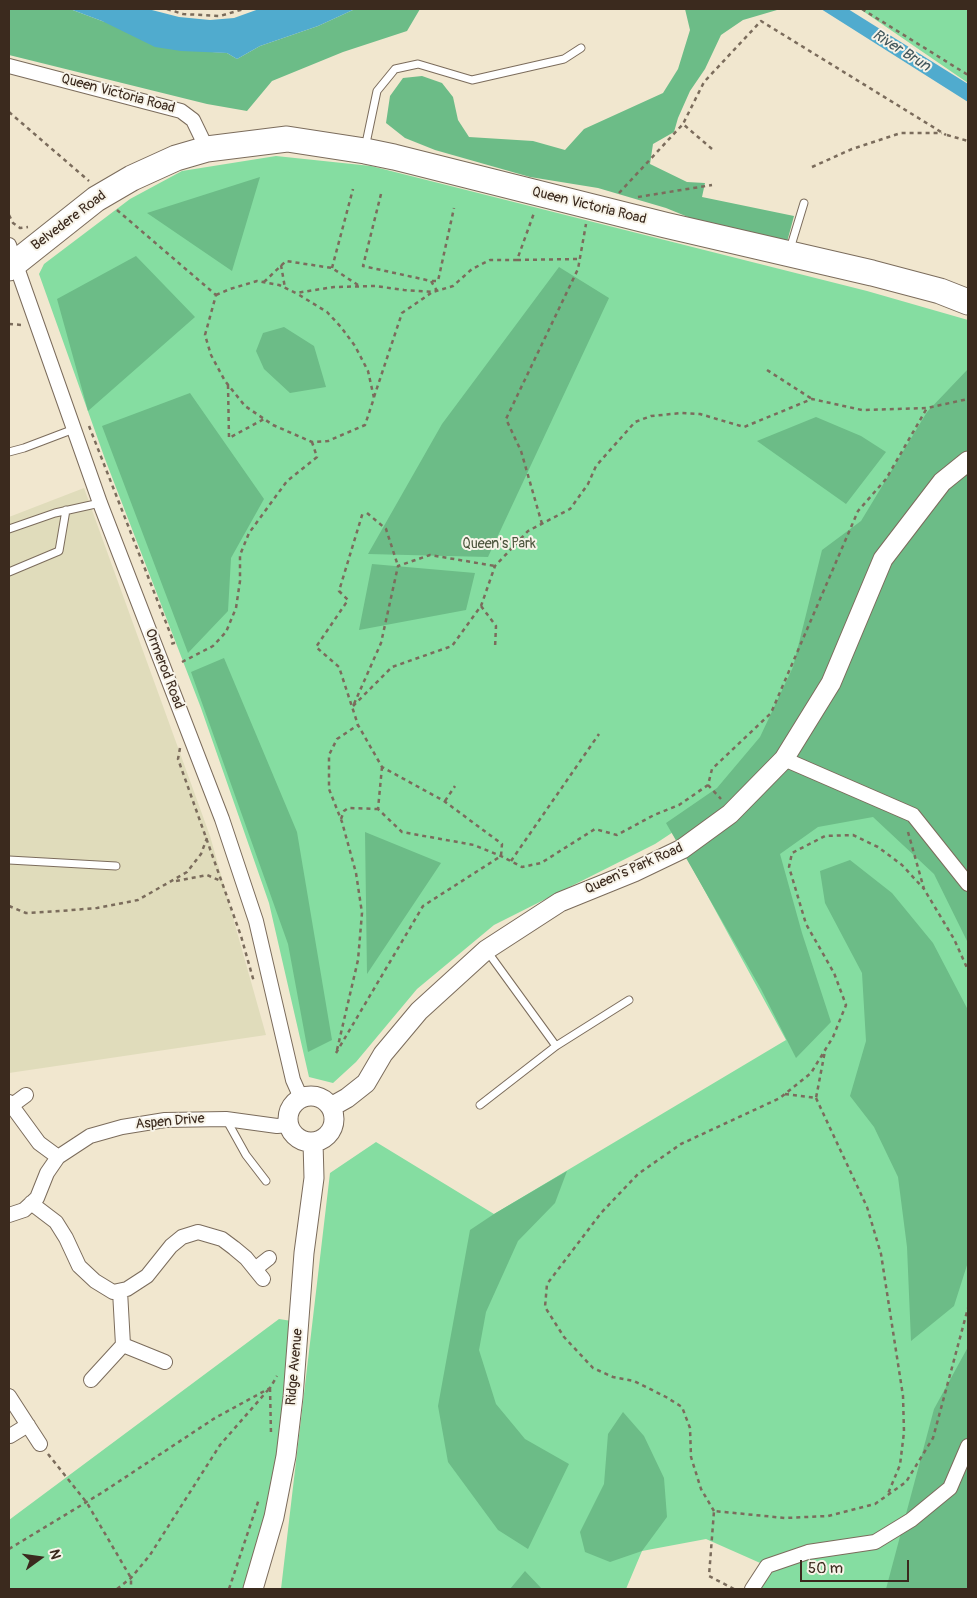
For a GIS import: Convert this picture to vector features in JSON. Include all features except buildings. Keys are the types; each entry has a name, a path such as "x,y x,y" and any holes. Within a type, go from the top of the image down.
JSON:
{"highway":[{"name":"Queen Victoria Road","path":"132,178 176,158 206,149 288,139 365,151 665,225 880,275 940,291 968,302"},
{"name":"Belvedere Road","path":"11,259 104,194 132,178"}],"street":[{"name":"Queen Victoria Road","path":"9,66 181,111 193,120 206,149"},
{"name":"Ormerod Road","path":"11,259 100,503 222,819 256,921 293,1080 301,1098"},
{"name":"Queen's Park Road","path":"331,1107 347,1098 366,1083 383,1054 419,1011 486,950 560,902 634,872 682,849 730,814 784,760 831,683 883,559 942,482 968,461"},
{"path":"784,760 912,815 968,884"},
{"path":"26,1095 10,1104 39,1143 58,1157"},
{"path":"308,1096 321,1098 331,1107 334,1114 332,1129 321,1140 306,1141 298,1138 292,1132 289,1125 289,1112 296,1101 301,1098 308,1096"},
{"name":"Aspen Drive","path":"31,1203 37,1198 47,1173 58,1157 90,1136 122,1127 165,1120 226,1119 277,1126 289,1125"},
{"name":"Ridge Avenue","path":"253,1589 274,1517 286,1456 293,1396 304,1253 314,1178 313,1142"},
{"path":"9,1215 24,1210 31,1203 56,1222 79,1266 95,1281 113,1292 127,1289 147,1276 171,1246 182,1237 198,1232 222,1239 246,1258 259,1274 269,1258"},
{"path":"91,1380 123,1345 120,1291"},
{"path":"123,1345 165,1362"},
{"path":"9,1396 40,1444"},
{"path":"9,1436 28,1425"},
{"path":"752,1589 767,1566 808,1552 875,1542 911,1520 950,1488 968,1446"}],"lane":[{"path":"365,151 377,91 395,69 418,64 472,80 564,59 581,48"},
{"path":"789,254 804,203"},
{"path":"9,452 74,429"},
{"path":"9,529 66,510 100,503"},
{"path":"9,572 59,550 66,510"},
{"path":"9,860 116,866"},
{"path":"486,950 556,1046"},
{"path":"480,1105 556,1046 629,1000"},
{"path":"226,1119 246,1155 266,1180"}],"path":[{"path":"167,9 183,14 220,16 244,9"},
{"path":"862,9 968,75"},
{"path":"618,195 683,124 704,82 761,21 946,135"},
{"path":"9,112 216,295"},
{"path":"683,124 712,149"},
{"path":"812,167 852,149 901,133 941,133 968,141"},
{"path":"630,199 712,185"},
{"path":"332,268 353,188"},
{"path":"380,194 363,266 432,281 438,281 454,208"},
{"path":"517,260 540,194"},
{"path":"542,524 521,451 506,419 578,268 589,205"},
{"path":"296,293 334,287 359,286 432,292 453,286 472,269 490,260 579,259"},
{"path":"264,282 286,261 332,268 359,286"},
{"path":"281,265 284,288"},
{"path":"374,398 368,371 355,346 327,312 296,293 264,282 257,281 230,288 216,295 206,335 211,355 225,381 245,406 273,425 312,442 328,441 365,425 374,398 402,313 432,292"},
{"path":"432,281 437,291"},
{"path":"767,370 812,400 862,410 927,408 968,398"},
{"path":"228,385 229,438 264,419"},
{"path":"367,513 386,529 398,566 381,643 353,706 392,667 452,646 481,606 495,566 528,531 570,509 588,484 596,466 635,422 651,416 682,413 700,414 744,427 812,400"},
{"path":"340,820 344,811 348,808 378,809 402,832 474,845 502,856 522,867 541,862 595,829 617,835 654,815 680,805 708,785 712,769 771,713 858,511 886,478 927,408"},
{"path":"182,662 213,646 226,632 236,608 240,581 240,554 249,533 287,481 316,457 312,442"},
{"path":"362,512 338,591 348,600 316,647 339,667 358,725 382,767 444,801 502,844 502,856"},
{"path":"398,566 430,555 495,566"},
{"path":"481,606 496,626 496,648"},
{"path":"358,725 337,740 329,755 329,789 356,873 362,912 358,960 336,1053 424,906 502,856"},
{"path":"511,861 599,734"},
{"path":"378,809 382,767"},
{"path":"444,801 455,786"},
{"path":"900,810 924,889"},
{"path":"734,1589 709,1576 714,1510 701,1489 691,1457 690,1428 682,1407 634,1381 613,1377 593,1368 564,1337 545,1306 547,1284 602,1213 638,1174 681,1144 784,1094 811,1073 833,1037 846,1005 834,973 806,924 789,867 792,853 825,836 853,835 878,847 902,866 924,889 954,939 968,970"},
{"path":"9,906 26,913 97,908 138,900 187,872 201,854 206,838"},
{"path":"172,882 207,875 221,881"},
{"path":"825,1049 816,1098 867,1207 882,1254 904,1396 904,1432 900,1464 886,1496"},
{"path":"784,1094 816,1098"},
{"path":"714,1510 785,1518 828,1516 875,1504 906,1482 933,1438 968,1308"},
{"path":"117,1589 131,1578 150,1556 220,1445 270,1388 279,1373"},
{"path":"270,1388 271,1440"},
{"path":"9,1549 86,1502 215,1418 270,1388"},
{"path":"40,1444 86,1502 131,1578 131,1589"},
{"path":"229,1589 260,1497"}],"shaded area":[{"path":"84,488 210,836 266,1035 9,1073 9,517"}],"green space":[{"path":"9,9 70,9 102,21 212,52 227,53 237,59 260,46 318,26 355,9 420,9 407,31 343,52 272,81 247,111 207,104 9,55"},
{"path":"685,9 797,9 777,10 743,20 721,35 705,69 690,91 674,132 653,144 650,164 687,182 705,183 702,197 794,216 787,242 710,226 666,208 598,188 530,177 435,150 405,138 386,123 390,96 403,78 422,76 442,83 453,97 458,120 469,137 533,141 565,150 584,129 663,93 678,69 690,30"},
{"path":"860,9 968,9 968,83"},
{"name":"Queen's Park","path":"276,156 371,166 867,291 968,320 968,440 784,733 717,803 655,844 494,925 417,989 356,1062 333,1083 309,1077 269,903 201,708 105,459 39,274 44,264 130,199 182,171"},
{"path":"260,177 232,271 147,213"},
{"path":"136,256 195,317 88,411 57,299"},
{"path":"559,267 609,298 488,557 368,554 442,424"},
{"path":"284,327 314,346 326,387 290,393 264,369 256,351 263,333"},
{"path":"968,369 968,943 934,874 873,817 818,827 780,854 802,933 831,1022 796,1058 761,989 666,823 717,788 760,737 793,667 822,550 861,521 927,412"},
{"path":"190,393 264,499 231,558 228,611 188,653 102,426"},
{"path":"816,417 861,436 886,452 846,504 757,441"},
{"path":"372,564 475,573 466,610 359,630"},
{"path":"224,658 297,832 332,1040 308,1052 288,944 191,672"},
{"path":"784,760 968,860 968,1433 895,1589 746,1589 767,1566 706,1539 642,1551 626,1589 281,1589 330,1173 376,1142 494,1214 786,1040 682,849"},
{"path":"365,832 441,863 367,974"},
{"path":"850,860 892,893 933,943 968,1010 968,1262 954,1306 911,1341 907,1247 898,1177 874,1127 850,1096 866,1041 862,973 825,903 820,871"},
{"path":"567,1171 555,1203 518,1241 486,1312 479,1350 496,1404 525,1439 569,1464 528,1549 498,1530 448,1462 438,1406 470,1230"},
{"path":"279,1319 298,1322 293,1397 253,1589 9,1589 9,1520"},
{"path":"968,1347 968,1589 886,1589 934,1409"},
{"path":"623,1412 644,1436 664,1478 667,1517 642,1551 610,1562 585,1552 580,1532 604,1484 608,1434"},
{"path":"525,1571 542,1589 510,1589"}],"water":[{"path":"70,9 148,9 179,17 210,20 234,18 259,9 355,9 318,26 260,46 237,59 227,53 181,51 155,47 102,21"},
{"name":"River Brun","path":"821,9 848,9 968,84 968,102"}]}
